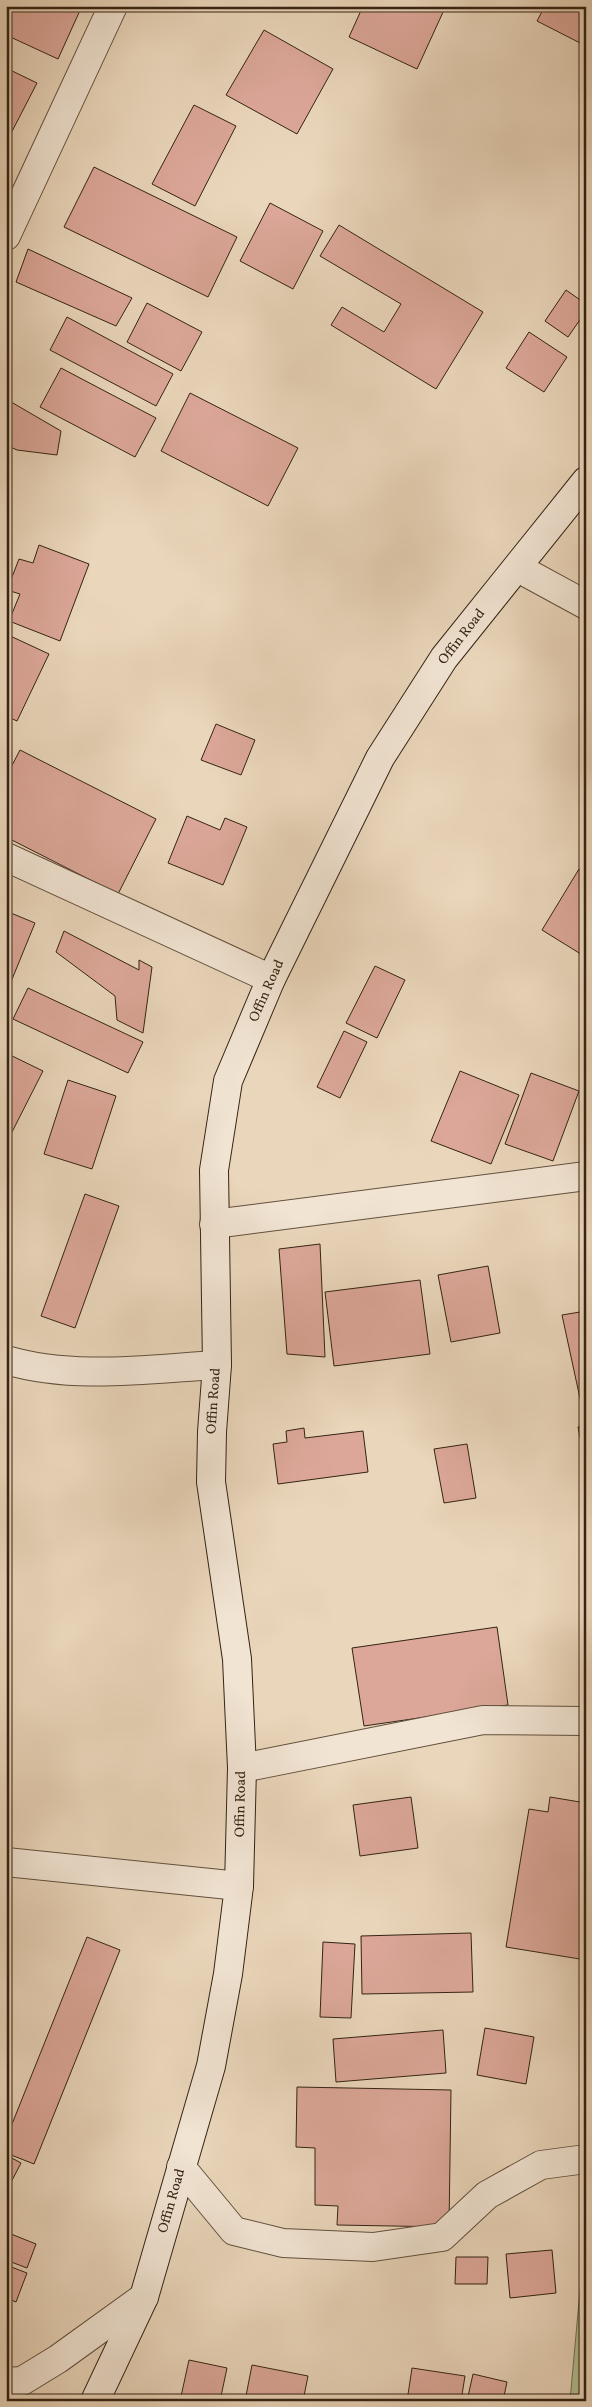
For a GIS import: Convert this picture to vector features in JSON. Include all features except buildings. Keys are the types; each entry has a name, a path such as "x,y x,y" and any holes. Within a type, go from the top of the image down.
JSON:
{"street":[{"path":"6,236 113,6"},
{"name":"Offin Road","path":"95,2401 144,2297 211,2066 228,1974 239,1886 242,1768 237,1659 211,1482 212,1432 217,1365 214,1170 228,1081 271,979 380,758 444,658 586,481"},
{"path":"518,568 586,605"},
{"path":"6,857 271,979"},
{"path":"214,1224 586,1176"},
{"path":"6,1360 30,1367 78,1372 217,1365"},
{"path":"242,1768 483,1720 586,1721"},
{"path":"6,1862 239,1886"},
{"path":"181,2167 234,2231 282,2243 373,2247 442,2237 487,2195 541,2165 586,2159"},
{"path":"6,2382 22,2381 58,2359 144,2297"}],"green space":[{"path":"586,2256 586,2401 570,2401 583,2257"}]}
